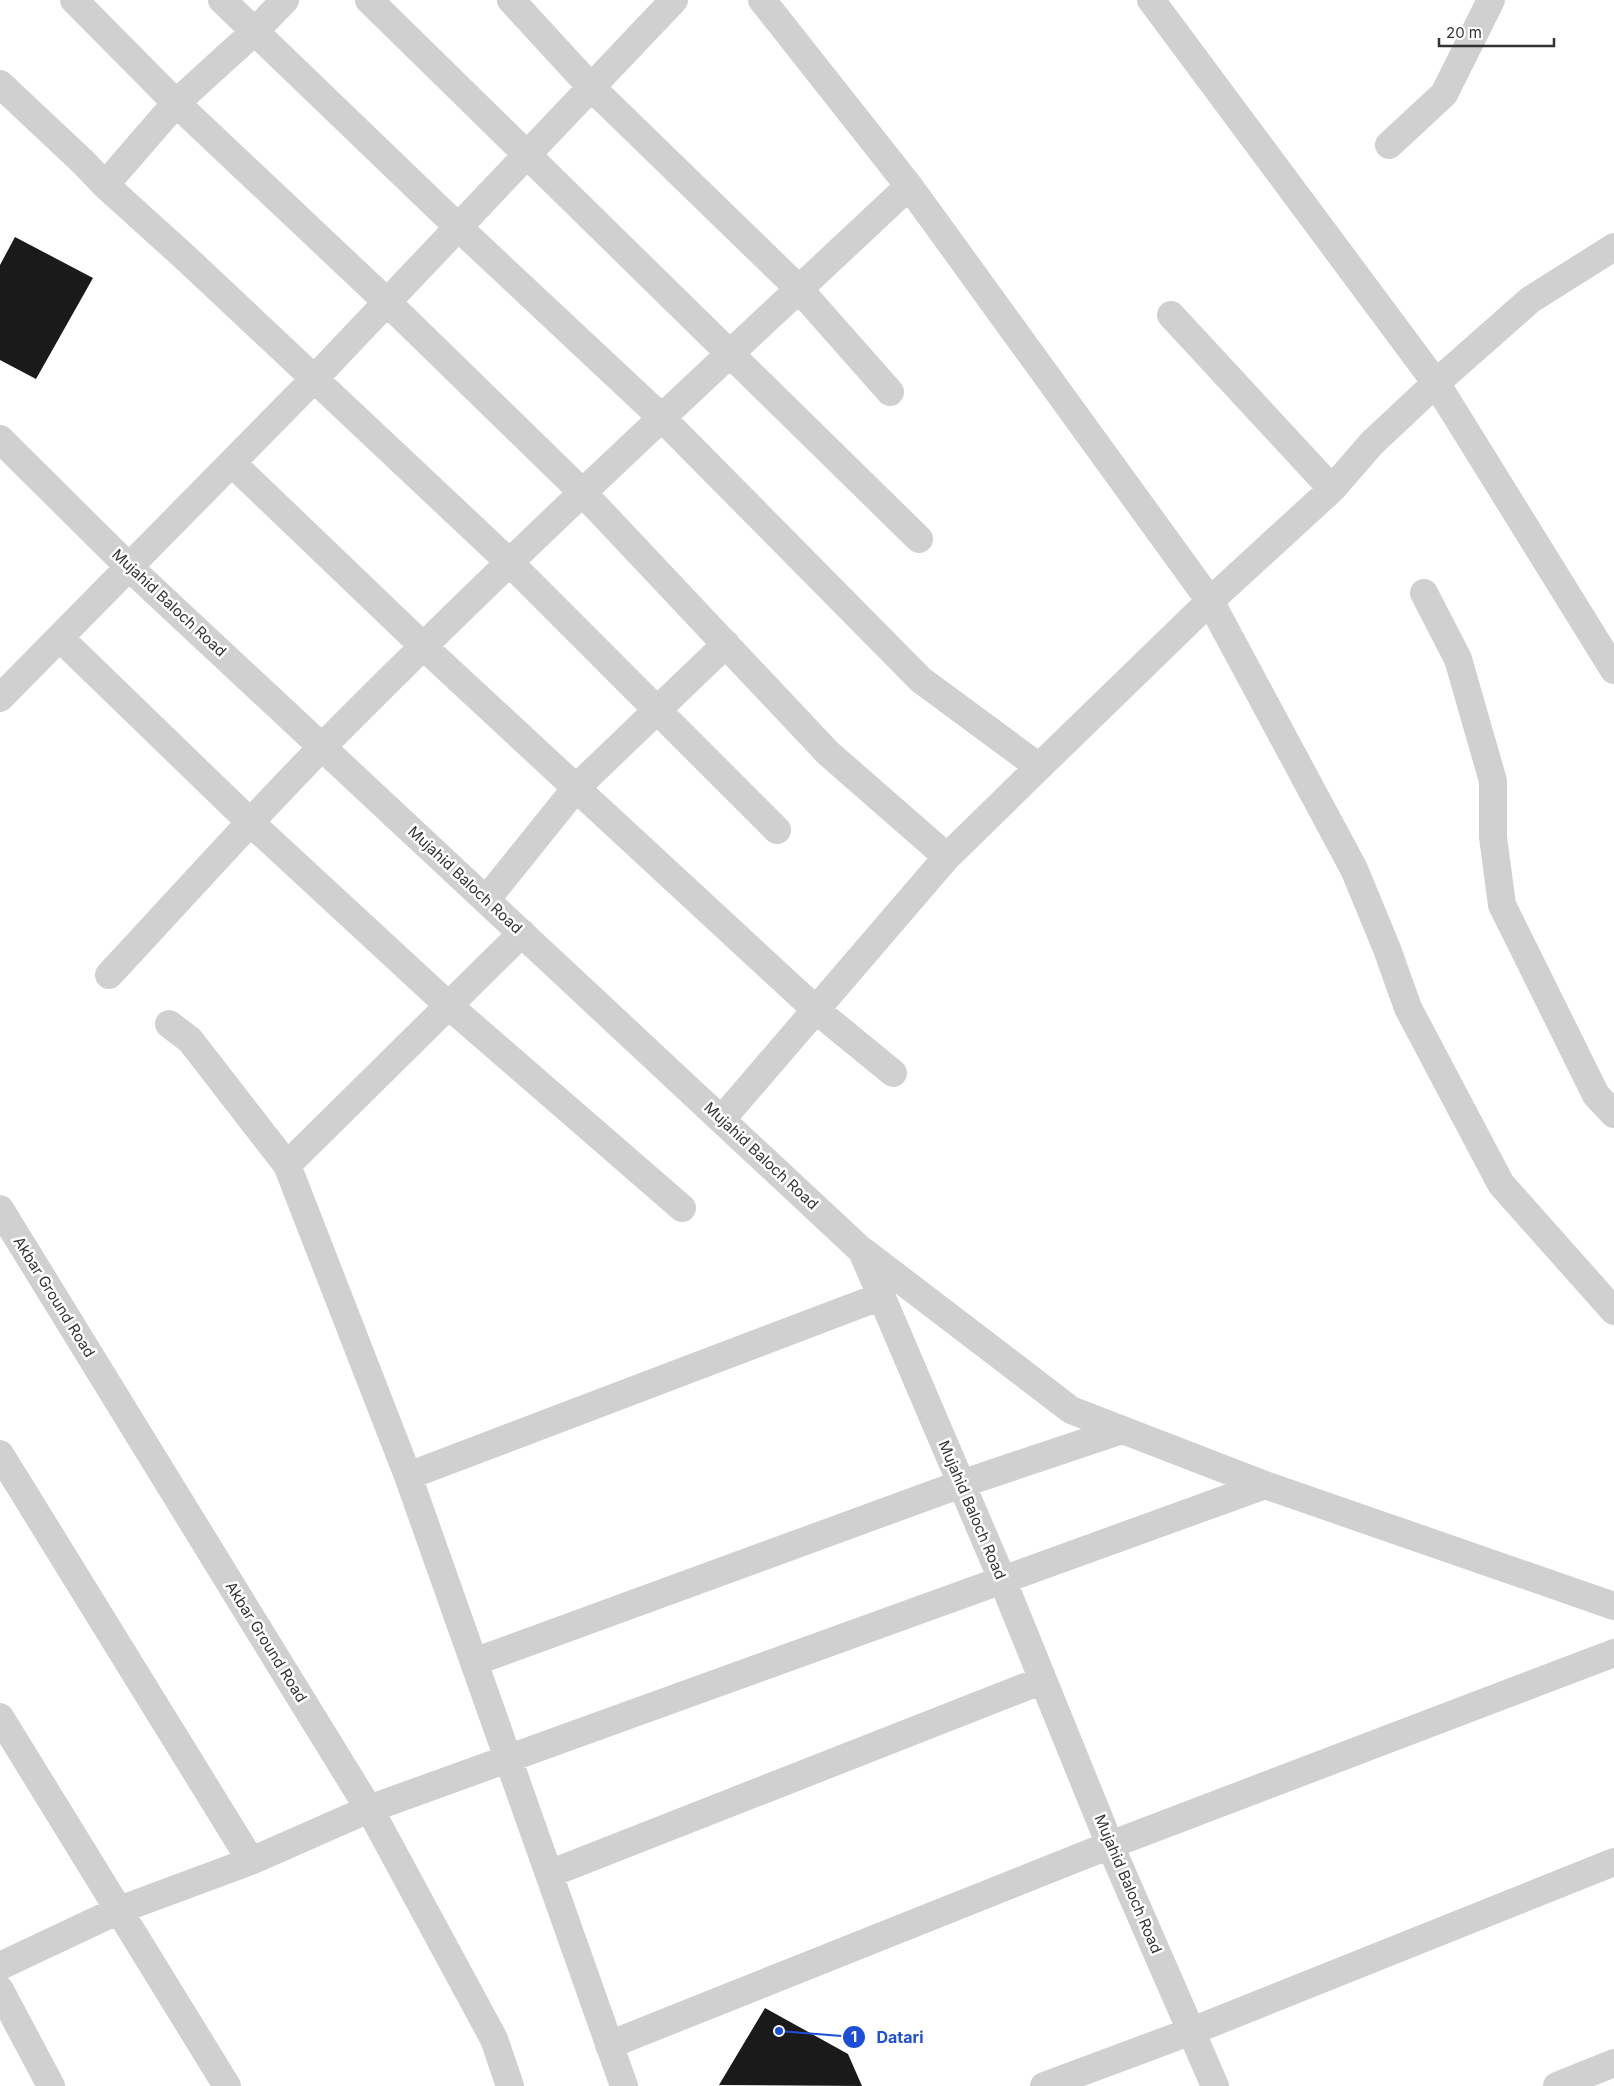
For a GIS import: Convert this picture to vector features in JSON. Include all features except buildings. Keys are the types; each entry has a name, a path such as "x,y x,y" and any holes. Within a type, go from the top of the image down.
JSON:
{"street":[{"path":"74,0 176,104 387,302 582,493 828,753 947,857"},
{"path":"222,0 458,227 662,418 922,680 1039,767"},
{"path":"105,185 176,104 255,31 285,0"},
{"path":"369,0 919,539"},
{"path":"510,0 591,87 799,290 890,392"},
{"path":"0,698 314,380 674,0"},
{"path":"762,0 909,186 1210,601 1354,869 1408,1008 1501,1184 1614,1311"},
{"path":"1151,0 1436,383 1612,663"},
{"path":"1389,145 1444,94 1491,0"},
{"path":"0,84 105,185 509,562 777,830"},
{"path":"109,975 322,746 509,562 909,186"},
{"path":"722,1119 947,857 1039,767 1210,601 1332,489 1372,443 1436,383 1530,300 1614,247"},
{"path":"1171,315 1332,489"},
{"name":"Mujahid Baloch Road","path":"0,439 130,568 862,1251 1002,1579 1110,1845 1215,2086"},
{"path":"232,463 424,646 816,1010 893,1073"},
{"path":"1424,593 1458,659 1492,781 1492,837 1502,904 1596,1095 1614,1114"},
{"path":"60,638 251,823 448,1005 682,1208"},
{"path":"486,900 576,788 726,644"},
{"path":"287,1165 522,933"},
{"path":"169,1024 190,1040 287,1165 408,1476 624,2086"},
{"name":"Akbar Ground Road","path":"0,1209 369,1809 494,2039 510,2086"},
{"path":"862,1251 1071,1410 1265,1485 1614,1606"},
{"path":"408,1476 882,1296"},
{"path":"474,1662 961,1484 1122,1430"},
{"path":"0,1454 251,1861"},
{"path":"0,1966 119,1910 251,1861 369,1809 1265,1485"},
{"path":"609,2045 1110,1845 1614,1653"},
{"path":"549,1874 1043,1680"},
{"path":"0,1717 227,2086"},
{"path":"1044,2086 1192,2031 1614,1862"},
{"path":"0,1990 51,2086"},
{"path":"1558,2086 1614,2063"}],"place":[{"name":"Datari","path":"779,2031"}]}
